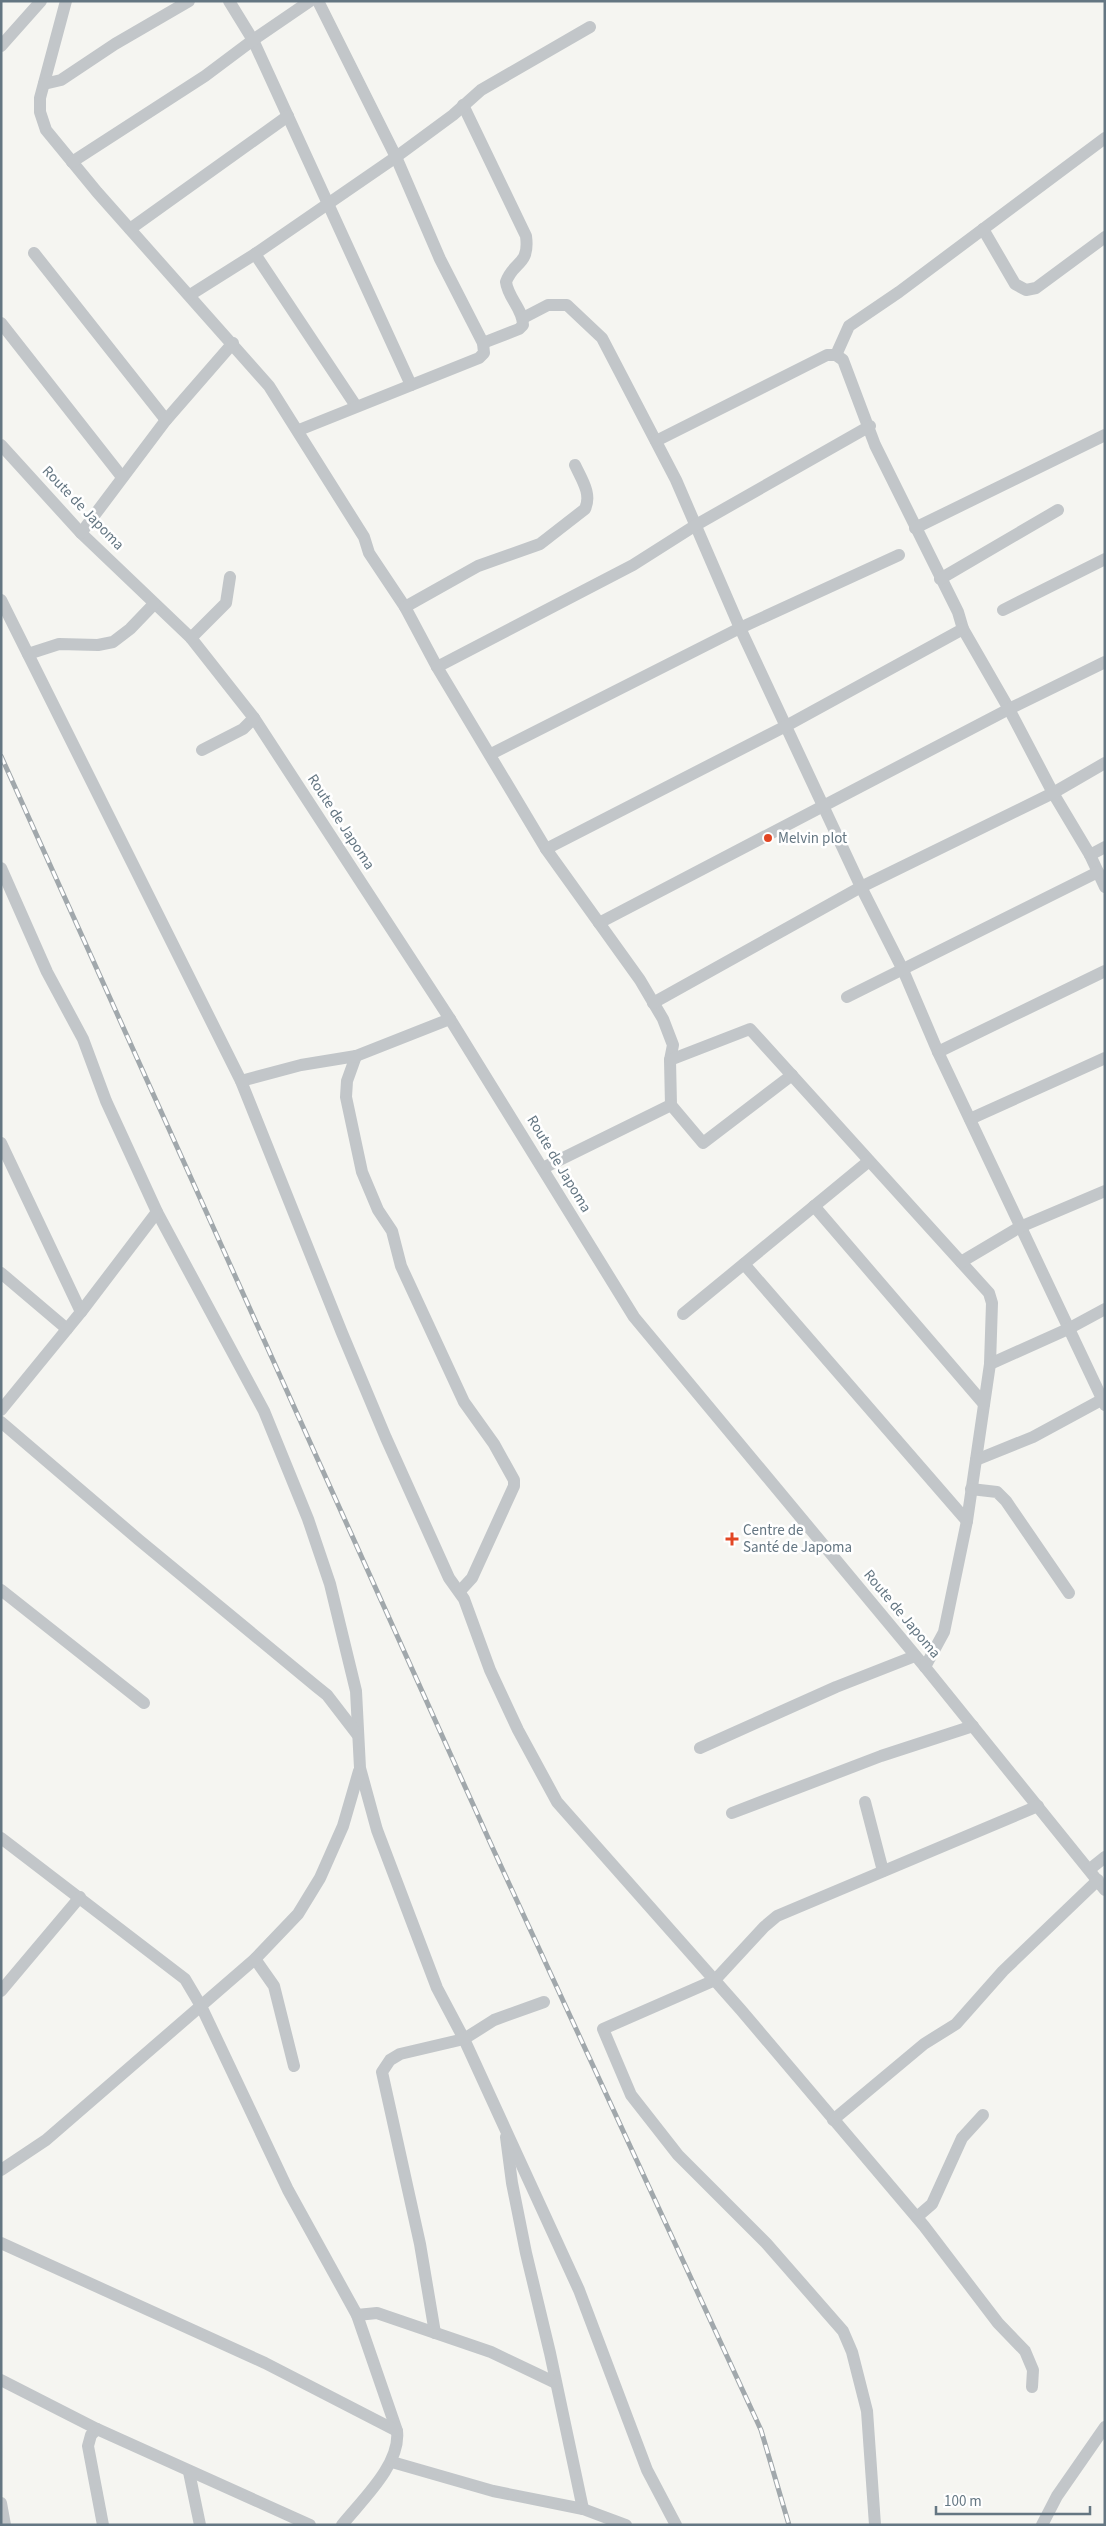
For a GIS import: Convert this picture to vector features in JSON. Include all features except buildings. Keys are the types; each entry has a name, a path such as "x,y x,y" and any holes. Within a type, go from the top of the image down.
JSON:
{"street":[{"path":"1,46 41,1"},
{"path":"66,1 40,98 40,112 46,130 130,229 269,386 299,430 364,537 369,553 405,607 438,667 546,849 640,980 653,1003 670,1034 672,1045 670,1060 671,1105 702,1143 792,1076"},
{"path":"44,84 61,80 115,44 189,1"},
{"path":"229,1 253,40 411,385"},
{"path":"72,162 205,76 310,1"},
{"path":"299,430 479,358 484,353 483,343 440,259 396,157 318,1"},
{"path":"190,295 255,254 396,157 453,116 463,105 487,86 590,27"},
{"path":"463,105 526,236 528,248 525,257 506,282 507,289 523,318 523,325 519,329 483,343"},
{"path":"130,229 288,116"},
{"path":"836,355 849,326 1105,138"},
{"path":"983,229 1015,284 1026,290 1036,288 1105,237"},
{"path":"34,253 166,420"},
{"path":"255,254 356,406"},
{"path":"523,318 548,305 568,305 602,338 656,441 696,525 740,628 861,887 903,970 938,1052 1068,1329 1104,1401 1033,1437 976,1460"},
{"path":"1,323 122,477"},
{"path":"81,533 166,420 232,344"},
{"path":"656,441 827,355 836,355 843,360 870,426 875,445 958,612 963,630 1009,709 1053,793 1090,855 1105,887"},
{"path":"438,667 634,565 696,525 870,426"},
{"path":"915,528 1105,435"},
{"name":"Route de Japoma","path":"1,446 81,533 192,638 254,718 450,1020 634,1317 916,1656 1101,1885"},
{"path":"405,607 478,566 540,544 585,509 588,502 588,493 575,465"},
{"path":"940,579 1058,510"},
{"path":"491,754 740,628 899,555"},
{"path":"1003,610 1105,559"},
{"path":"192,638 226,603 230,577"},
{"path":"1,600 241,1081 372,1403 450,1578 460,1591 490,1670 518,1730 557,1802 715,1980 917,2218 998,2323 1025,2351 1032,2370 1032,2387"},
{"path":"28,654 59,644 98,645 113,642 130,629 154,604"},
{"path":"546,849 786,726 963,630"},
{"path":"599,923 1009,709 1105,662"},
{"path":"202,750 243,729 254,718"},
{"path":"653,1003 861,887 1053,793 1105,763"},
{"path":"1090,855 1105,847"},
{"path":"1,868 44,966 83,1039 106,1101 157,1212 264,1411 308,1519 330,1584 351,1664 356,1691 360,1768 377,1830 433,1978 464,2039 579,2290 647,2470 676,2525"},
{"path":"847,997 1098,872"},
{"path":"938,1052 1105,971"},
{"path":"241,1081 300,1065 356,1056 450,1020"},
{"path":"670,1060 750,1029 989,1293 992,1303 990,1364 967,1521 944,1632 924,1667"},
{"path":"356,1056 347,1081 346,1097 362,1172 378,1210 392,1231 401,1266 464,1402 494,1444 514,1480 514,1486 476,1570 460,1591"},
{"path":"970,1119 1105,1058"},
{"path":"543,1168 671,1105"},
{"path":"1,1143 80,1312"},
{"path":"683,1314 869,1161"},
{"path":"961,1262 1020,1227 1105,1191"},
{"path":"814,1206 984,1404"},
{"path":"1,1410 67,1329 157,1212"},
{"path":"744,1264 967,1521"},
{"path":"1,1273 67,1329"},
{"path":"990,1364 1068,1329 1105,1309"},
{"path":"1,1422 322,1691 357,1734"},
{"path":"972,1489 997,1492 1006,1501 1069,1593"},
{"path":"1,1590 144,1703"},
{"path":"700,1748 836,1687 916,1656"},
{"path":"732,1814 881,1756 973,1726"},
{"path":"1,2170 46,2140 108,2084 255,1959 308,1902 343,1826 360,1768"},
{"path":"866,1802 883,1871"},
{"path":"875,2525 866,2411 852,2352 843,2331 766,2243 690,2170 672,2148 631,2095 603,2030 604,2027 715,1980 764,1927 777,1916 1038,1806"},
{"path":"1,1838 185,1979 201,2006 288,2190 357,2315 397,2431 398,2448 392,2462 342,2525"},
{"path":"1090,1870 1105,1857"},
{"path":"832,2120 924,2044 956,2024 1003,1971 1101,1885"},
{"path":"1,1991 80,1897"},
{"path":"255,1959 274,1986 294,2066"},
{"path":"435,2333 420,2244 382,2072 390,2060 400,2054 464,2039 494,2020 544,2002"},
{"path":"917,2218 932,2204 962,2138 983,2115"},
{"path":"506,2130 512,2183 583,2509"},
{"path":"1,2243 265,2363 397,2431"},
{"path":"357,2315 377,2313 500,2356 527,2371 556,2383"},
{"path":"1,2380 189,2472 310,2525"},
{"path":"1042,2525 1057,2496 1105,2427"},
{"path":"98,2429 91,2435 88,2446 103,2525"},
{"path":"392,2462 493,2491 583,2509 626,2525"},
{"path":"189,2472 200,2525"},
{"path":"1,2503 5,2525"}],"railway":[{"path":"1,756 494,1851 761,2430 789,2525"}],"place":[{"name":"Melvin plot","path":"768,838"},
{"name":"Centre de Santé de Japoma","path":"732,1539"}]}
